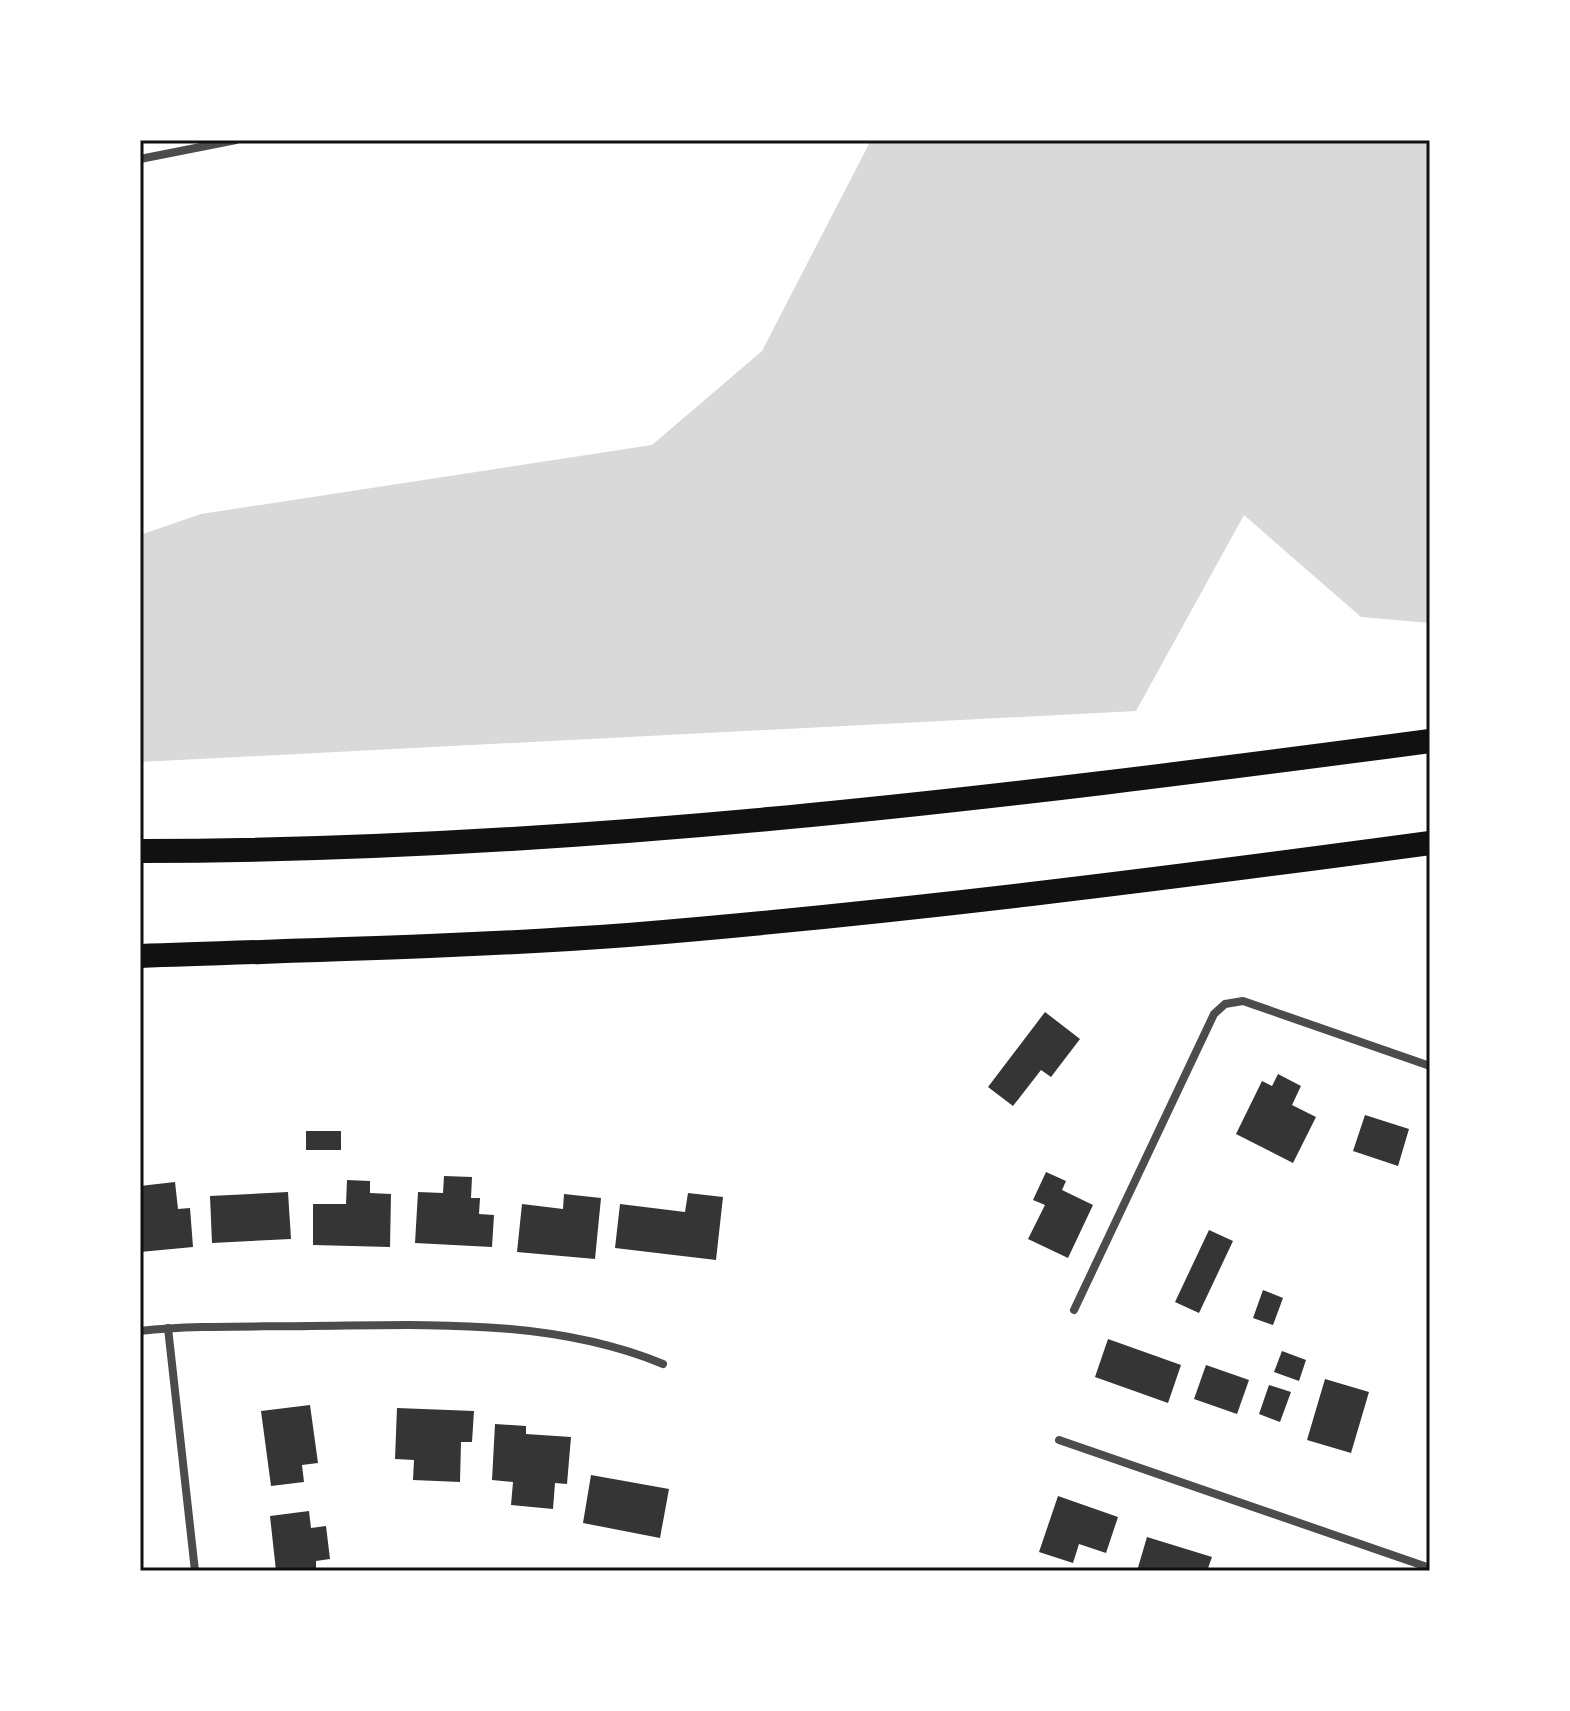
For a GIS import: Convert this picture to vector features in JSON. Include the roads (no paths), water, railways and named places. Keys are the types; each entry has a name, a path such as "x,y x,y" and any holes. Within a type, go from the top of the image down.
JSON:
{"highway":[{"path":"140,851 492,842 743,824 1430,741"},
{"path":"140,956 387,948 720,927 878,913 1430,843"}],"street":[{"path":"140,159 236,140"},
{"path":"1074,1310 1214,1014 1225,1004 1243,1001 1430,1066"},
{"path":"140,1331 168,1328 453,1326 575,1336 622,1347 663,1364"},
{"path":"168,1328 195,1571"},
{"path":"1059,1440 1430,1568"}]}
